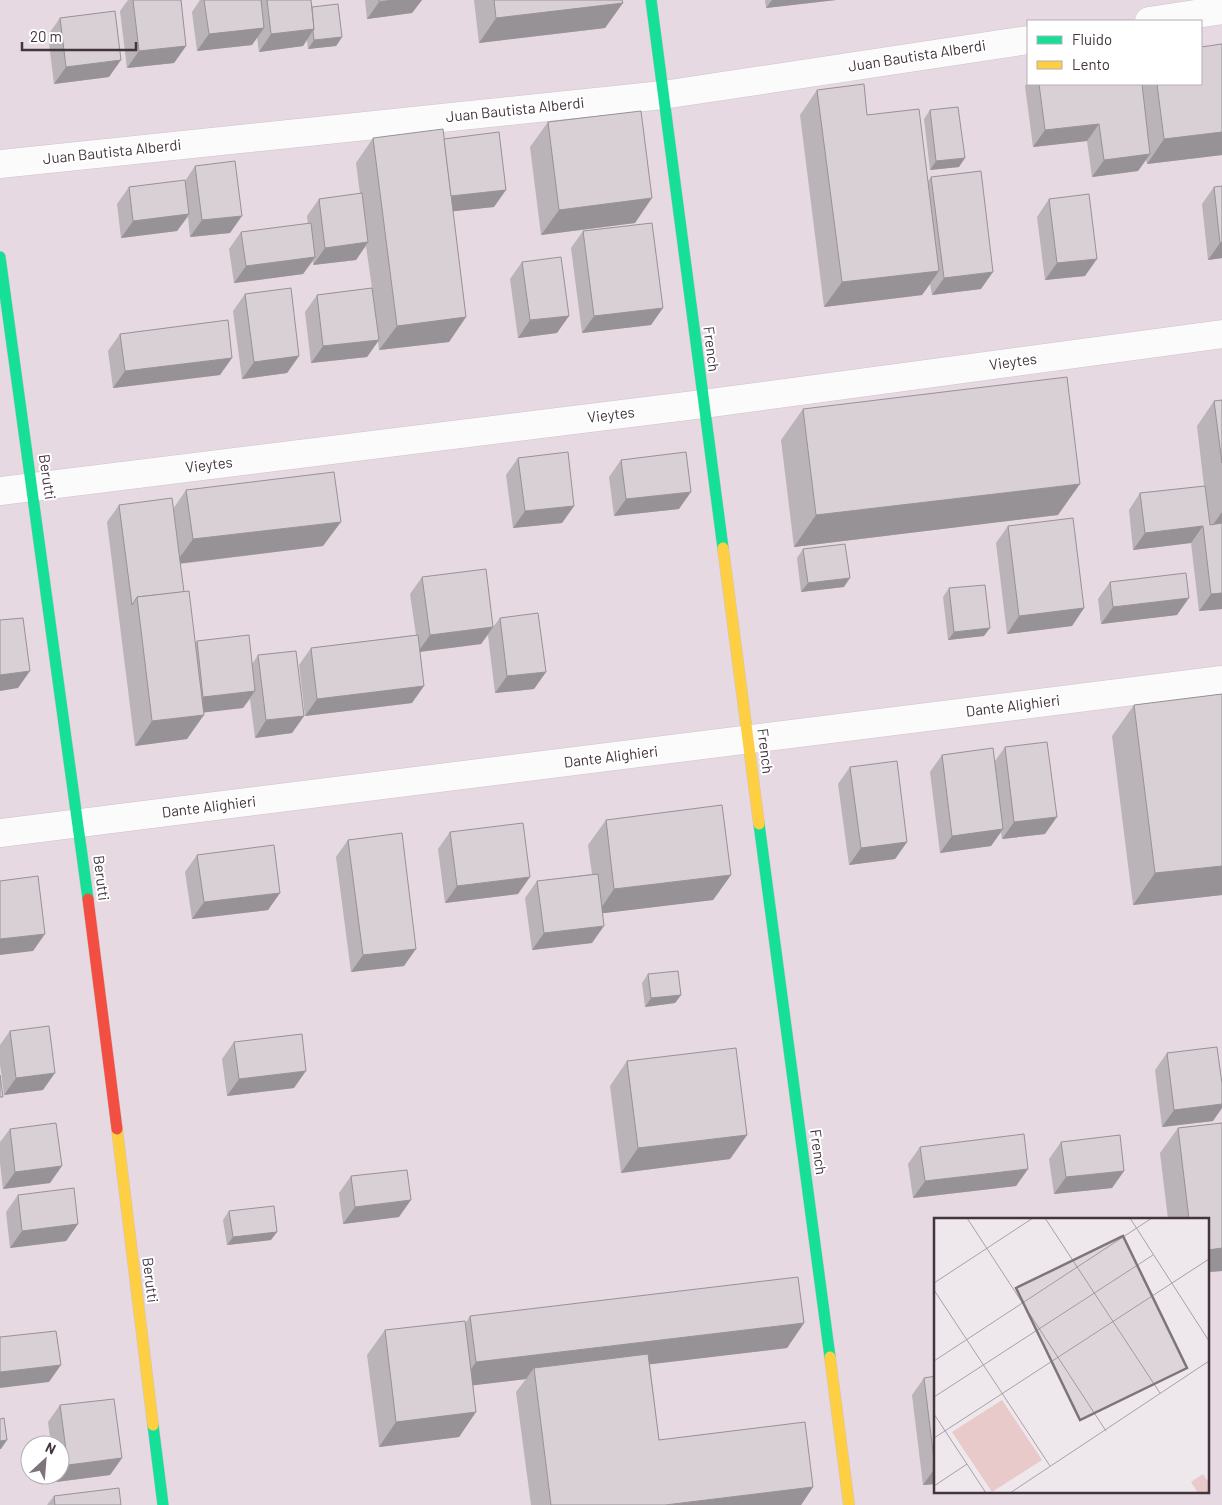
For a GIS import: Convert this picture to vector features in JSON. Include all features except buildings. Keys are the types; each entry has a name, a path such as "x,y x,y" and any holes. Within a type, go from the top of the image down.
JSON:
{"street":[{"name":"French","path":"651,0 849,1505"},
{"path":"1156,20 1222,10"},
{"name":"Juan Bautista Alberdi","path":"0,164 663,95 1027,40"},
{"name":"Berutti","path":"0,257 79,823 163,1505"},
{"name":"Vieytes","path":"0,491 703,404 1222,334"},
{"name":"Dante Alighieri","path":"0,833 1222,680"}],"shaded area":[{"path":"0,0 1222,0 1222,1505 0,1505"}],"traffic: fast":[{"path":"651,0 723,548"},
{"path":"0,257 88,899"},
{"path":"759,824 830,1357"},
{"path":"153,1425 163,1505"}],"traffic: slow":[{"path":"723,548 759,824"},
{"path":"117,1129 153,1425"},
{"path":"830,1357 849,1505"}],"traffic: jam":[{"path":"88,899 117,1129"}]}
